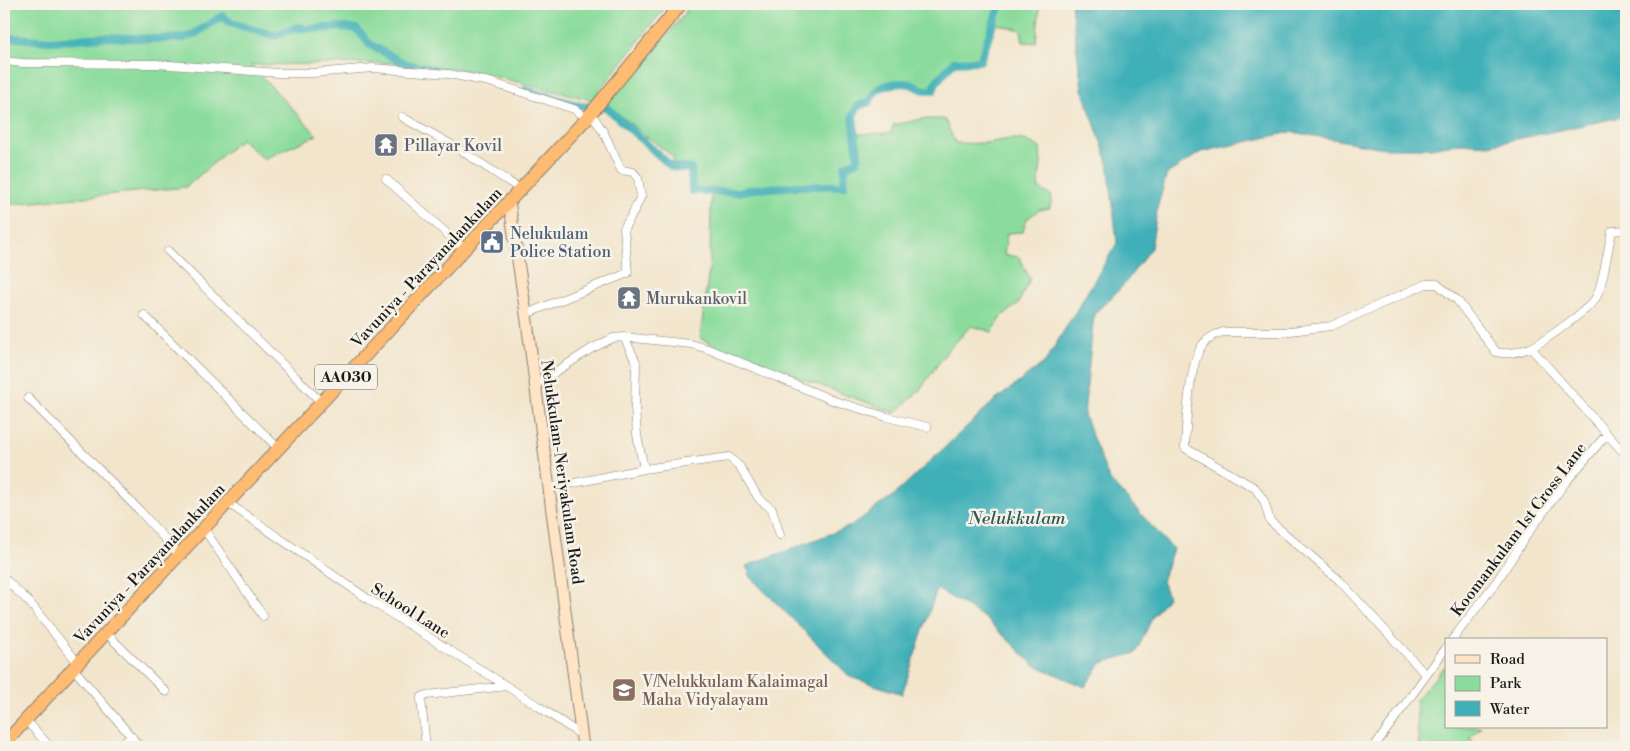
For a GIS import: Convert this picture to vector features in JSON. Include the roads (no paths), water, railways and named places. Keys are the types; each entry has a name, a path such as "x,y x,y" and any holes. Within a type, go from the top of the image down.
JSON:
{"highway":[{"name":"Vavuniya - Parayanalankulam","path":"4,744 589,116 681,4"}],"main road":[{"name":"Nelukkulam-Neriyakulam Road","path":"509,201 536,385 583,747"}],"street":[{"path":"4,61 23,63 156,64 280,73 314,73 373,68 449,74 490,82 589,116 604,133 620,170 633,172 638,178 640,196 624,228 628,273 526,314"},
{"path":"402,117 459,149 520,189"},
{"path":"386,179 464,249"},
{"path":"1426,675 1339,580 1270,521 1264,501 1255,488 1185,448 1187,409 1196,358 1203,344 1215,334 1223,332 1282,332 1331,326 1426,284 1437,284 1457,300 1496,352 1503,354 1531,348 1573,319 1595,300 1612,231 1626,230"},
{"path":"168,251 322,403"},
{"path":"144,315 279,449"},
{"path":"624,337 636,362 637,435 644,469"},
{"path":"536,385 591,349 613,338 624,337 691,344 708,349 835,401 927,427"},
{"path":"1531,348 1607,434"},
{"path":"28,398 140,511 180,556"},
{"name":"Koomankulam 1st Cross Lane","path":"1454,638 1497,581 1528,533 1554,498 1607,434 1626,455"},
{"path":"549,488 644,469 729,457 740,468 759,499 772,509 780,535"},
{"name":"School Lane","path":"228,503 368,600 507,686 581,735"},
{"path":"204,529 263,616"},
{"path":"4,578 30,602 140,747"},
{"path":"106,633 166,692"},
{"path":"1374,747 1445,649"},
{"path":"426,747 422,697 507,686"},
{"path":"26,720 50,747"},
{"path":"117,747 132,737"}],"water":[{"name":"Nelukkulam","path":"1071,4 1626,4 1626,116 1489,145 1459,143 1431,148 1384,148 1291,132 1201,152 1167,174 1158,205 1151,248 1123,286 1094,314 1084,415 1109,479 1173,549 1162,581 1168,597 1153,616 1136,653 1101,663 1085,687 1034,665 985,618 937,589 902,694 850,677 752,579 746,566 851,526 895,494 993,402 1045,362 1117,243 1108,162 1082,89"}],"waterway":[{"path":"526,90 581,106 606,107 672,167 691,169 692,191 738,192 799,186 844,186 845,166 856,162 858,157 853,116 858,106 869,102 878,89 892,84 910,84 924,90 933,91 936,82 954,62 980,61 1000,4"},
{"path":"4,37 51,41 104,37 184,38 193,35 222,16 231,23 276,36 298,27 306,29 345,27 357,29 369,44 405,64 445,71"}],"place":[{"name":"Pillayar Kovil","path":"386,145"},
{"name":"Nelukulam Police Station","path":"492,242"},
{"name":"Murukankovil","path":"629,298"},
{"name":"V/Nelukkulam Kalaimagal Maha Vidyalayam","path":"624,690"}]}
